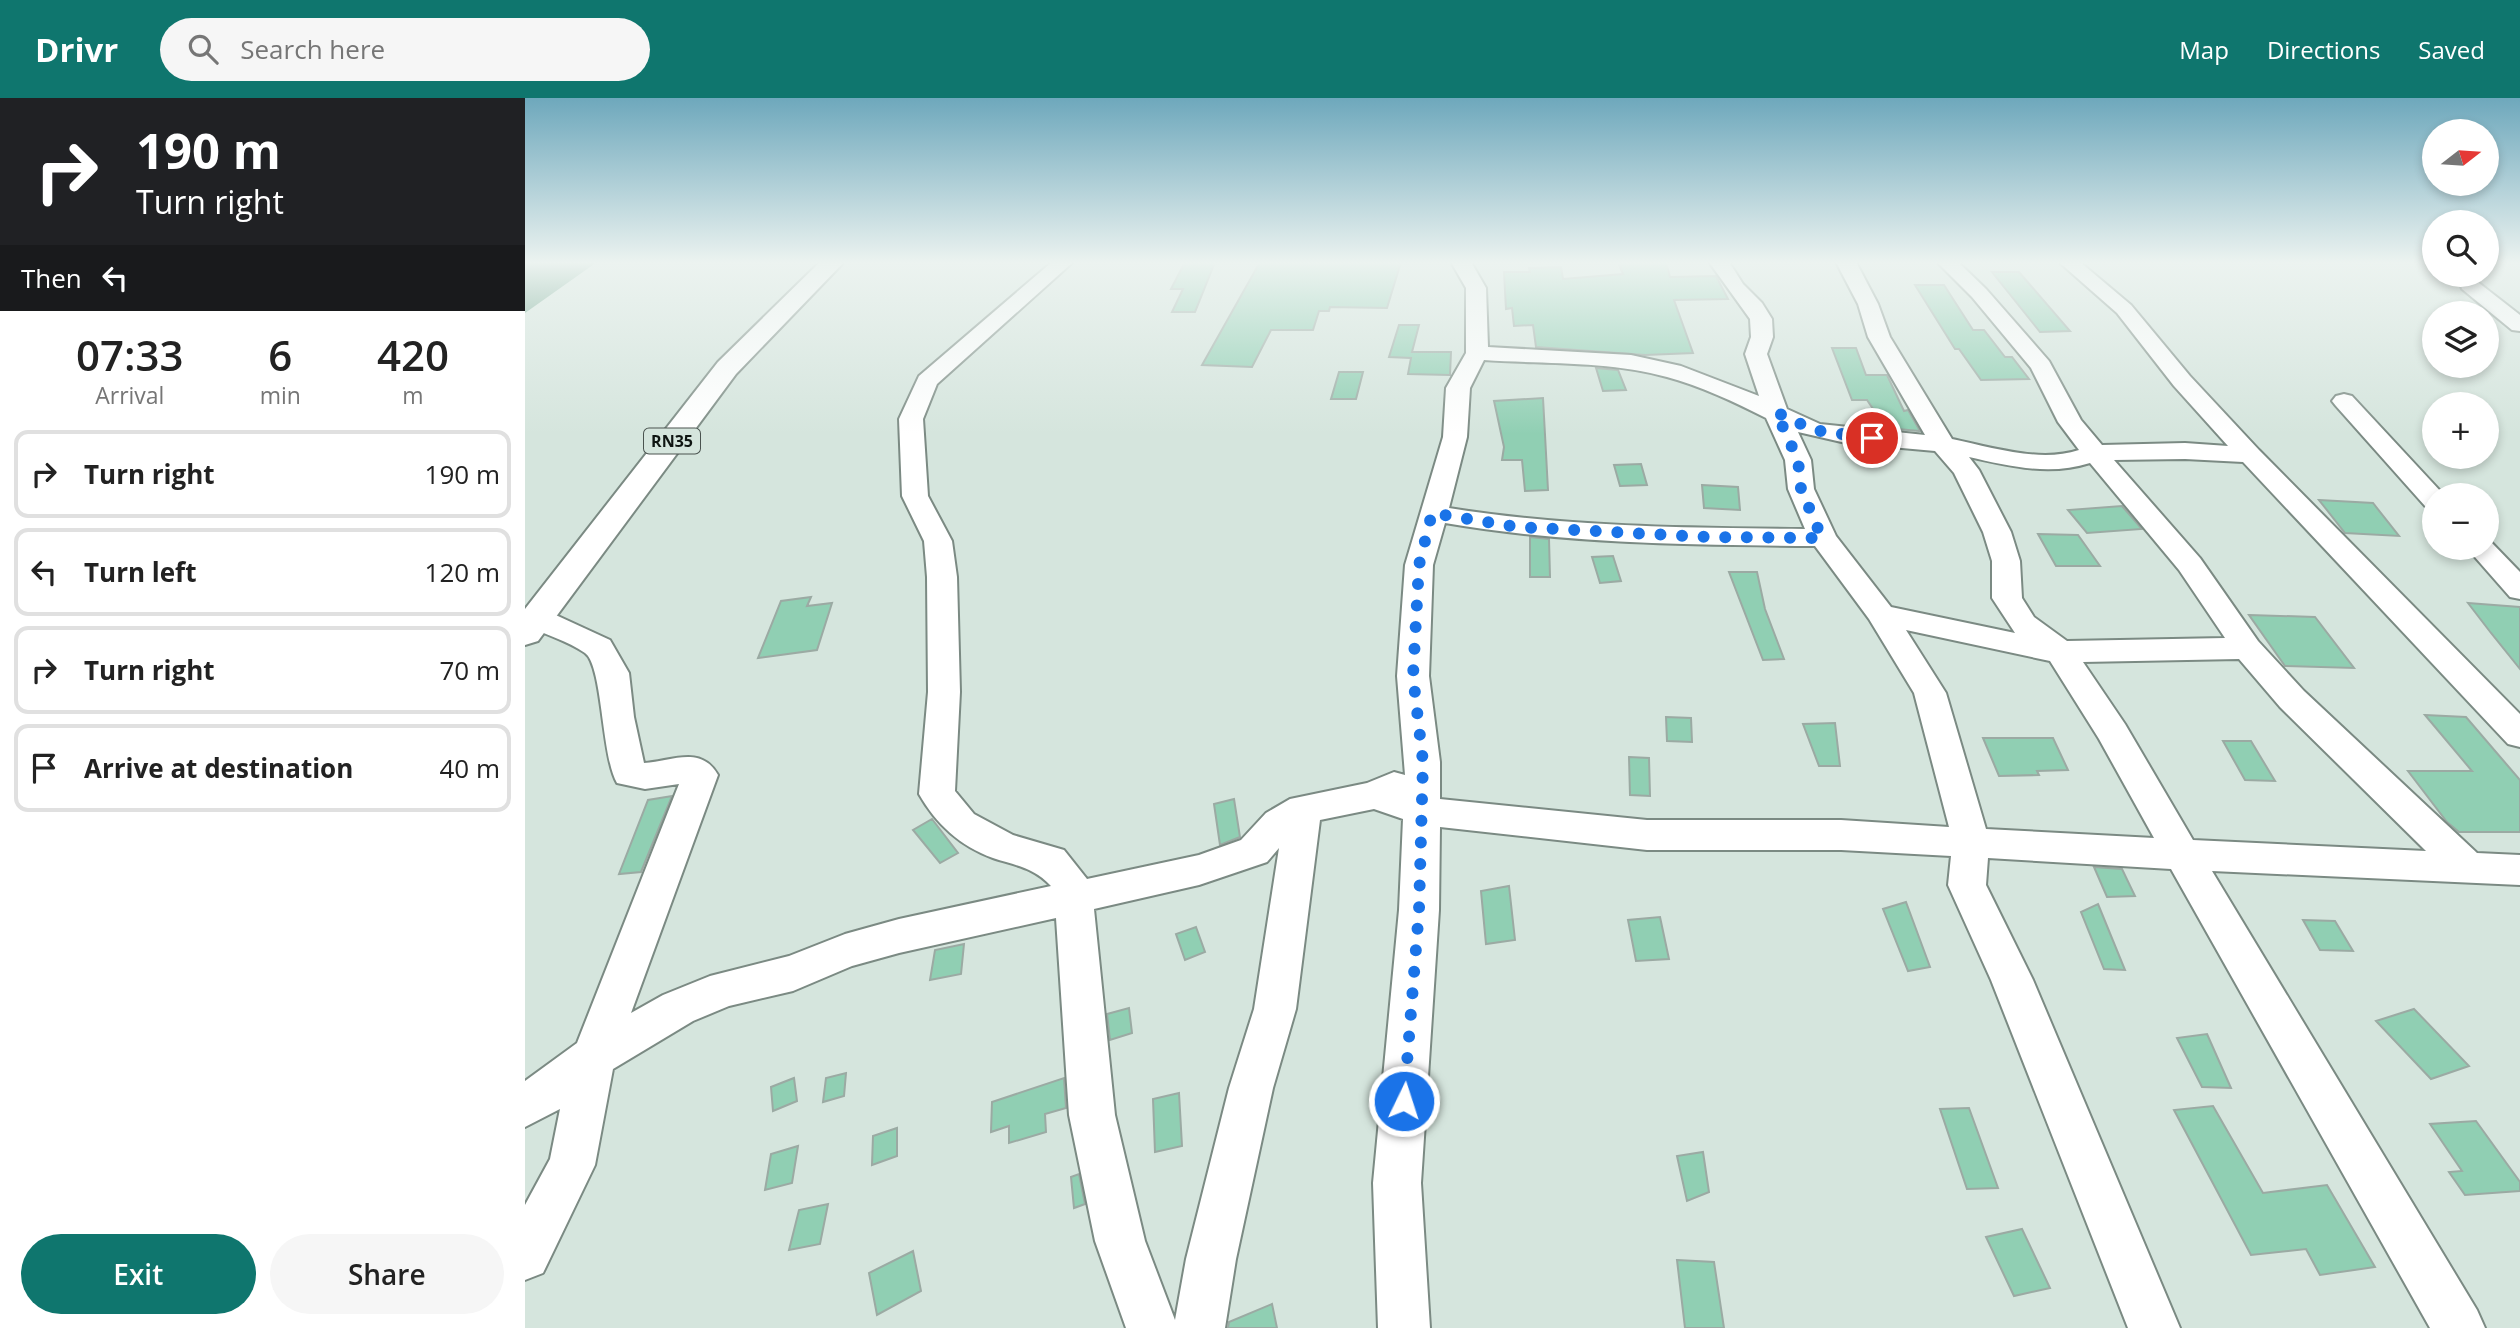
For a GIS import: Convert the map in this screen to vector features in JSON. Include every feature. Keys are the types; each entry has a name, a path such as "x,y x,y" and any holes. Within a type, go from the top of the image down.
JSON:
{"main road":[{"name":"RN35","path":"531,626 727,368 776,319"}],"street":[{"path":"998,319 927,382 911,419 915,496 938,541 943,577 944,692 937,793 961,824 1002,846 1051,861 1068,880 1074,898 1092,1115 1120,1241 1152,1328"},
{"path":"1404,1328 1397,1183 1419,910 1423,762 1413,676 1419,565 1455,437 1458,388 1477,353 1476,319"},
{"path":"1762,319 1762,337 1756,354 1776,412 1798,460 1801,489 1822,538 1881,614 1930,693 1971,841 1967,885 2012,980 2154,1328"},
{"path":"1873,319 1879,337 1929,417 1942,444 1966,470 1997,532 2006,561 2007,598 2023,624 2060,652 2113,733 2459,1328"},
{"path":"2001,319 2041,366 2070,422 2190,564 2247,648 2292,699 2469,869"},
{"path":"2132,319 2182,381 2250,455 2520,736"},
{"path":"1477,353 1631,362 1673,371 1776,412 1813,430 1846,436 1942,444 2005,458 2048,462 2078,459 2095,453 2185,451 2250,455"},
{"path":"2344,401 2422,487"},
{"path":"1432,513 1531,528 1708,537 1822,538"},
{"path":"2492,560 2520,590"},
{"path":"1881,614 1974,636 2060,652 2247,648"},
{"path":"525,1255 572,1165 593,1058 700,775 695,770 684,769 637,777 629,774 617,717 613,673 599,647 531,626"},
{"path":"525,1105 551,1090 593,1058 678,1008 725,989 793,973 845,951 899,936 1199,870 1254,851 1279,823 1303,809 1375,795 1403,781 1423,762"},
{"path":"1375,795 1422,811 1647,835 1841,835 2183,855 2520,870"},
{"path":"1199,1328 1211,1259 1248,1101 1275,1009 1303,809"}],"building":[{"path":"1228,319 1316,319 1313,330 1271,330 1252,367 1202,365"},
{"path":"1513,319 1681,319 1693,353 1645,355 1536,347 1533,325 1514,326"},
{"path":"1936,319 1966,319 1973,330 1984,330 2005,357 2012,357 2029,379 1981,380 1959,349 1955,349"},
{"path":"2030,319 2060,319 2070,331 2040,332"},
{"path":"1399,325 1419,325 1412,352 1451,352 1450,375 1408,374 1411,358 1389,357"},
{"path":"1832,348 1856,348 1866,375 1887,375 1904,411 1908,410 1920,431 1886,428 1867,400 1852,400"},
{"path":"1596,368 1618,370 1626,390 1603,391"},
{"path":"1339,372 1363,372 1356,399 1331,399"},
{"path":"1543,398 1548,490 1525,491 1522,460 1502,460 1504,447 1494,401"},
{"path":"1641,464 1647,485 1620,486 1614,465"},
{"path":"1702,485 1738,487 1740,510 1704,508"},
{"path":"2319,500 2373,503 2399,536 2345,533"},
{"path":"2122,506 2142,529 2087,533 2068,510"},
{"path":"2038,534 2078,535 2100,566 2056,566"},
{"path":"1530,537 1549,539 1550,577 1530,577"},
{"path":"1613,556 1621,581 1600,583 1592,557"},
{"path":"1729,572 1757,572 1765,609 1784,659 1763,660"},
{"path":"811,597 807,606 832,603 817,650 758,658 781,601"},
{"path":"2468,603 2520,607 2520,669 2491,633"},
{"path":"2249,615 2315,617 2354,668 2285,666"},
{"path":"2425,715 2466,717 2520,780 2520,832 2459,832 2447,822 2408,771 2472,771"},
{"path":"1666,717 1691,718 1692,742 1667,741"},
{"path":"1835,723 1840,766 1819,766 1803,724"},
{"path":"1983,738 2053,738 2068,770 2037,771 2039,775 1999,776"},
{"path":"2223,741 2251,741 2275,781 2245,780"},
{"path":"1629,757 1649,758 1650,796 1630,795"},
{"path":"672,796 641,872 619,874 648,800"},
{"path":"1234,799 1240,837 1220,845 1214,804"},
{"path":"932,819 958,853 940,863 913,830"},
{"path":"2094,867 2122,869 2135,896 2107,897"},
{"path":"1509,886 1515,940 1486,944 1481,891"},
{"path":"1906,902 1930,967 1908,971 1883,909"},
{"path":"2098,904 2125,970 2104,969 2081,912"},
{"path":"1660,917 1669,959 1636,961 1628,920"},
{"path":"2303,920 2335,921 2353,951 2320,950"},
{"path":"1196,927 1205,952 1185,960 1176,934"},
{"path":"964,944 961,974 930,980 935,950"},
{"path":"1129,1008 1132,1033 1110,1040 1107,1014"},
{"path":"2414,1009 2469,1066 2431,1079 2376,1021"},
{"path":"2207,1034 2231,1088 2202,1087 2177,1038"},
{"path":"846,1073 844,1096 823,1102 826,1078"},
{"path":"794,1078 797,1101 773,1111 771,1087"},
{"path":"1064,1078 1066,1108 1045,1114 1046,1132 1009,1143 1009,1126 991,1132 992,1102"},
{"path":"1179,1093 1182,1146 1155,1152 1153,1099"},
{"path":"2213,1106 2263,1193 2327,1185 2375,1267 2320,1275 2306,1249 2251,1255 2174,1110"},
{"path":"1969,1108 1998,1188 1967,1189 1940,1109"},
{"path":"2476,1121 2520,1182 2520,1191 2465,1195 2449,1172 2462,1171 2430,1124"},
{"path":"897,1128 897,1156 872,1165 873,1136"},
{"path":"798,1146 792,1183 765,1190 771,1154"},
{"path":"1703,1152 1709,1192 1687,1201 1677,1156"},
{"path":"1079,1174 1085,1204 1074,1208 1071,1177"},
{"path":"828,1204 820,1244 789,1250 799,1210"},
{"path":"2022,1229 2050,1288 2014,1296 1986,1237"},
{"path":"913,1251 921,1291 877,1315 869,1273"},
{"path":"1677,1260 1714,1262 1724,1328 1685,1328"},
{"path":"1272,1304 1277,1328 1228,1328 1229,1322"}],"route":[{"path":"1404,1101 1419,910 1423,762 1413,676 1419,565 1432,513 1517,527 1708,537 1822,538 1801,489 1798,460 1776,412 1813,430 1872,438"}]}
